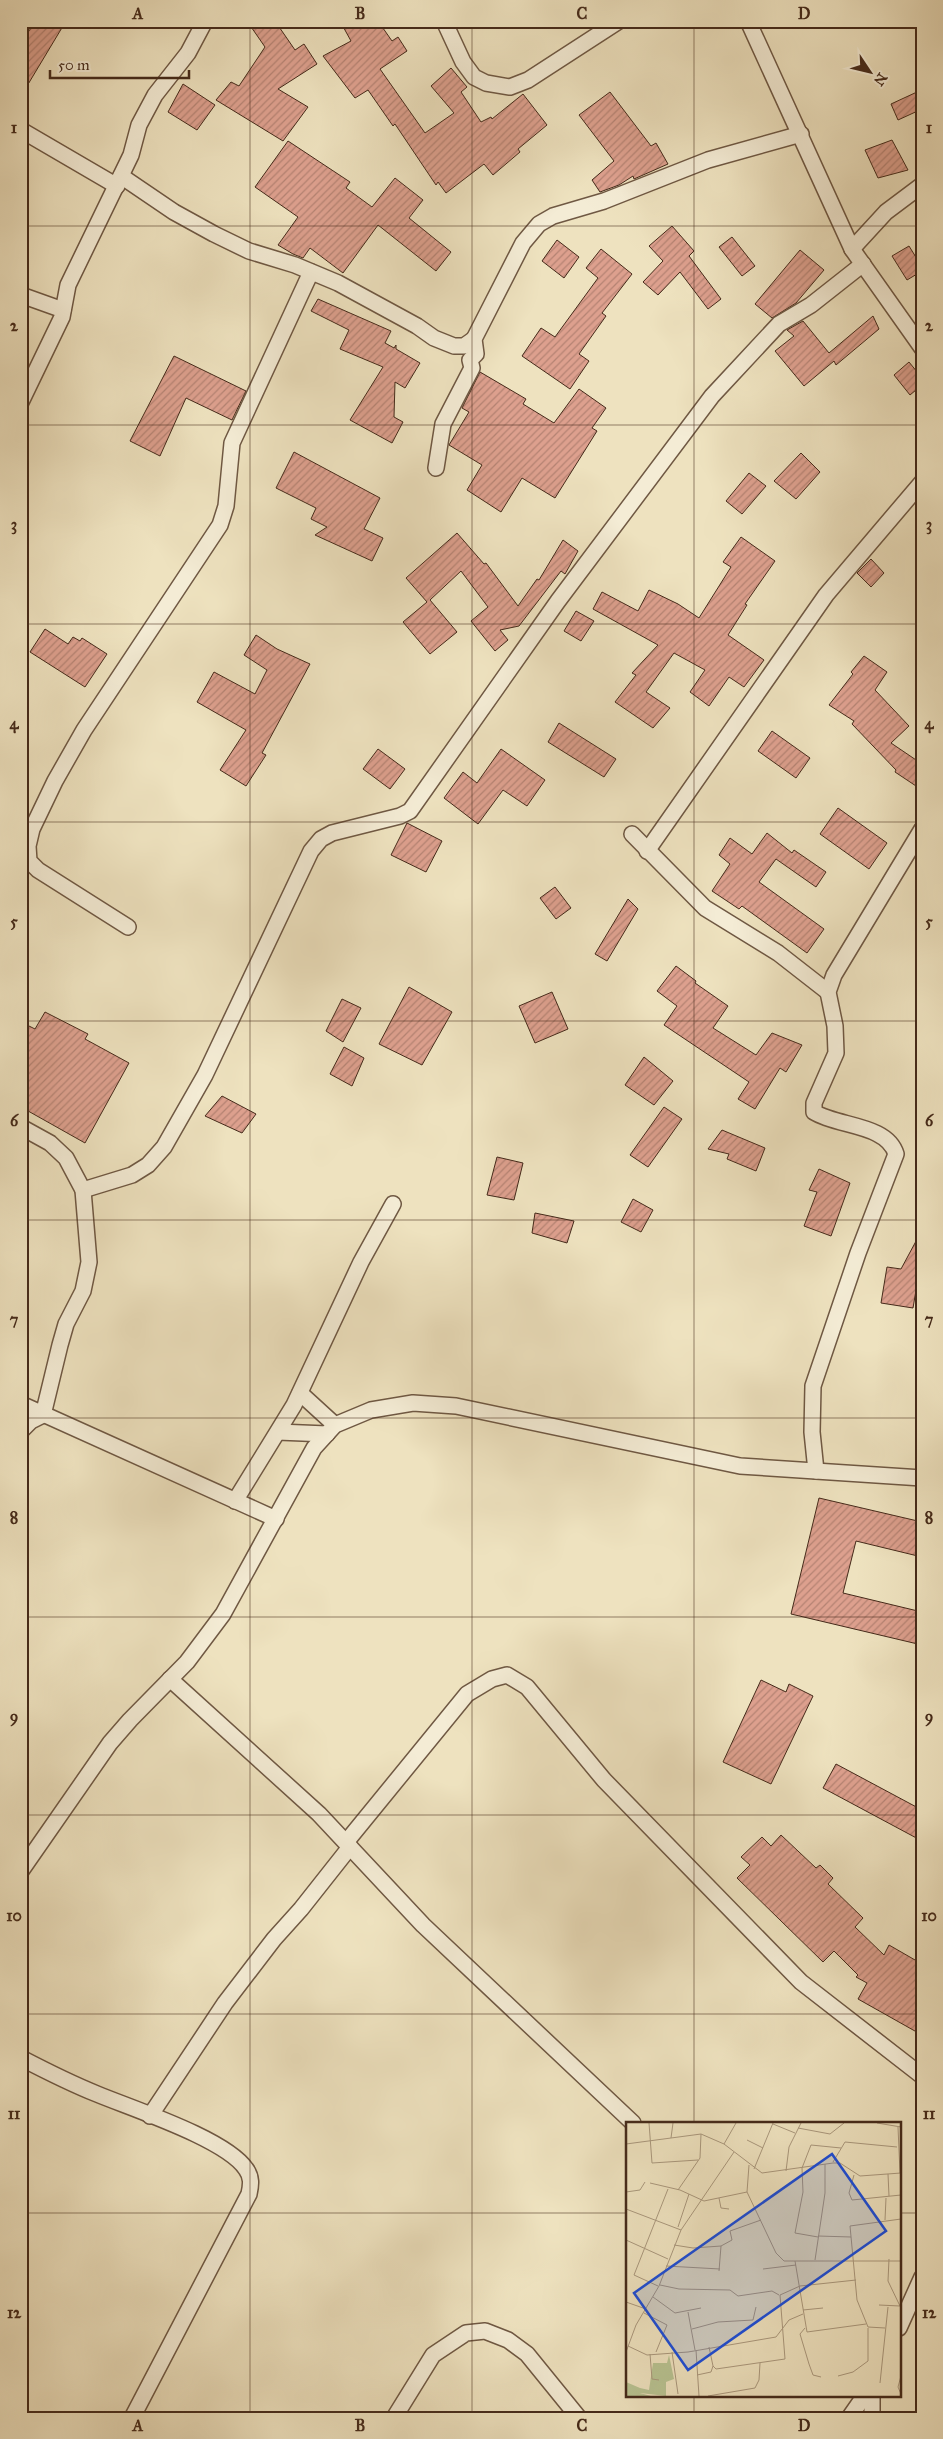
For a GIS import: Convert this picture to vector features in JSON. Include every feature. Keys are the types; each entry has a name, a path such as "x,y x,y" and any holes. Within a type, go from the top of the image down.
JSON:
{"street":[{"path":"21,402 62,318 68,285 119,181 130,155 139,125 148,107 188,53 205,21"},
{"path":"444,21 463,62 474,77 486,83 510,87 528,80 619,21"},
{"path":"748,21 852,248 922,348"},
{"path":"21,130 119,181 214,234 249,251 338,283 417,326 434,338 454,346 464,346 474,340 523,243 539,224 553,216 604,201 708,160 800,134"},
{"path":"852,248 886,212 922,185"},
{"path":"82,1190 132,1175 148,1165 164,1147 205,1075 311,851 321,839 332,833 400,816 410,811 558,601 712,396 779,324 811,305 863,264"},
{"path":"128,927 38,870 29,860 28,846 32,829 55,781 84,730 220,524 226,506 232,443 311,272"},
{"path":"21,294 63,310"},
{"path":"436,468 443,424 472,368 470,360 476,354 474,340"},
{"path":"647,851 826,595 922,482"},
{"path":"816,1471 812,1432 813,1386 858,1253 896,1154 893,1144 879,1134 823,1117 814,1112 814,1103 836,1053 835,1026 828,992 834,975 922,829"},
{"path":"632,834 705,908 778,953 828,992"},
{"path":"21,1127 50,1144 66,1158 82,1190 89,1262 83,1291 66,1324 43,1415"},
{"path":"235,1500 300,1393 361,1262 392,1204"},
{"path":"300,1393 331,1429"},
{"path":"278,1432 331,1429 371,1410 413,1403 456,1406 740,1466 922,1478"},
{"path":"21,1404 276,1519"},
{"path":"21,1431 31,1420 43,1415"},
{"path":"21,1871 110,1744 130,1720 187,1662 223,1614 314,1448 331,1429"},
{"path":"150,2116 225,2003 274,1939 301,1909 348,1844 467,1694 492,1679 507,1675 527,1688 604,1780 801,1982 922,2076"},
{"path":"170,1679 348,1844 424,1925 632,2122"},
{"path":"21,2058 95,2094 198,2135 246,2167 251,2185 248,2194 132,2418"},
{"path":"900,2324 922,2277"},
{"path":"394,2418 433,2355 466,2333 485,2331 508,2340 526,2354 579,2418"},
{"path":"856,2416 865,2396"},
{"path":"872,2396 872,2418"}],"building":[{"path":"36,21 66,21 21,96 21,42"},
{"path":"247,21 275,21 295,50 304,44 317,64 278,89 308,107 283,141 216,100 231,82 239,86 265,47"},
{"path":"340,21 378,21 392,41 398,37 407,51 380,69 425,133 454,113 431,86 451,68 467,87 461,92 481,122 491,117 492,119 523,94 547,125 518,149 520,152 493,175 484,164 446,193 438,182 436,185 395,124 393,126 368,90 355,98 323,56 351,41"},
{"path":"183,84 215,105 197,130 168,112"},
{"path":"610,92 651,146 656,143 668,164 634,179 633,176 619,185 600,192 592,180 614,161 579,115"},
{"path":"917,92 922,109 898,120 891,104"},
{"path":"892,140 908,170 878,178 865,150"},
{"path":"288,141 350,182 346,188 372,207 395,178 423,200 409,218 451,252 436,271 378,225 343,273 310,248 303,258 278,245 298,217 255,187"},
{"path":"672,226 694,251 689,256 721,299 708,309 680,272 658,295 643,282 663,261 649,246"},
{"path":"732,237 755,266 742,276 719,247"},
{"path":"557,240 579,257 564,278 542,261"},
{"path":"909,246 922,267 922,271 907,280 892,256"},
{"path":"601,249 632,274 602,313 606,316 579,354 589,361 570,389 522,356 541,328 555,337 598,278 586,268"},
{"path":"800,250 824,270 796,303 772,318 755,304"},
{"path":"318,299 391,331 385,343 394,348 396,345 396,349 420,363 405,388 395,382 394,417 403,422 392,443 350,420 383,367 340,349 349,330 311,311"},
{"path":"873,316 879,329 836,365 834,361 804,386 775,351 794,336 787,330 803,321 829,353"},
{"path":"174,356 246,391 232,420 186,398 160,456 130,441"},
{"path":"909,362 922,378 922,385 910,395 894,375"},
{"path":"480,372 526,399 523,404 554,423 579,389 606,408 592,428 597,431 555,498 522,478 501,512 467,490 482,465 449,445 469,412 462,408"},
{"path":"294,452 380,498 364,529 383,538 372,561 315,535 327,527 311,519 316,508 276,488"},
{"path":"801,453 820,472 796,499 774,481"},
{"path":"749,473 766,486 742,514 726,501"},
{"path":"457,533 484,564 486,563 518,606 537,579 539,580 563,540 578,551 565,574 561,571 519,626 500,630 508,640 495,651 471,621 488,607 461,571 430,600 457,632 430,654 403,622 427,602 406,578"},
{"path":"741,537 775,561 745,604 747,605 728,635 764,660 744,687 729,677 709,706 690,692 705,670 674,653 646,692 670,708 653,728 615,702 636,675 632,673 658,645 593,609 602,592 638,611 649,590 678,604 699,618 731,567 723,562"},
{"path":"871,559 884,573 871,587 857,573"},
{"path":"576,611 594,621 581,641 564,631"},
{"path":"45,629 68,644 73,637 80,641 82,638 107,654 85,687 30,652"},
{"path":"256,635 277,649 310,664 262,753 266,755 246,786 220,770 246,730 197,702 214,672 255,694 267,670 244,655"},
{"path":"864,656 887,672 875,690 909,726 891,743 922,764 922,790 895,772 896,770 852,724 854,721 829,705 853,674 851,672"},
{"path":"559,723 616,759 604,777 548,742"},
{"path":"772,731 810,758 796,778 758,751"},
{"path":"378,749 405,769 390,789 363,769"},
{"path":"501,749 545,780 527,806 503,790 478,824 444,798 463,772 477,783"},
{"path":"838,808 887,843 869,869 820,834"},
{"path":"407,823 442,841 426,872 391,855"},
{"path":"767,833 792,853 794,850 826,872 816,887 776,859 759,882 824,929 807,953 742,906 739,909 712,891 730,864 719,855 730,838 752,854"},
{"path":"555,887 571,908 556,919 540,898"},
{"path":"628,899 638,909 607,961 595,954"},
{"path":"676,966 696,981 695,983 728,1006 713,1028 756,1055 772,1033 802,1045 786,1072 780,1068 755,1109 738,1099 749,1082 664,1025 677,1006 657,991"},
{"path":"409,987 452,1012 422,1065 379,1044"},
{"path":"552,992 568,1029 535,1043 519,1006"},
{"path":"342,999 361,1008 343,1042 326,1031"},
{"path":"45,1012 88,1034 85,1039 129,1063 85,1143 21,1107 21,1056 28,1044 21,1041 21,1022 35,1029"},
{"path":"344,1047 364,1058 352,1086 330,1074"},
{"path":"644,1057 673,1081 654,1105 625,1085"},
{"path":"222,1096 256,1114 242,1133 205,1116"},
{"path":"664,1107 682,1119 648,1167 630,1155"},
{"path":"722,1130 765,1148 756,1171 727,1159 729,1154 708,1149"},
{"path":"497,1157 523,1163 514,1200 487,1195"},
{"path":"819,1169 850,1183 831,1236 804,1226 817,1192 809,1190"},
{"path":"633,1199 653,1210 641,1232 621,1222"},
{"path":"535,1213 574,1221 567,1243 532,1233"},
{"path":"922,1230 922,1255 913,1308 881,1303 887,1267 901,1269"},
{"path":"819,1498 922,1522 922,1557 856,1541 843,1593 922,1612 922,1645 791,1614"},
{"path":"761,1680 786,1692 789,1684 813,1696 771,1784 723,1762"},
{"path":"836,1764 922,1810 922,1841 823,1788"},
{"path":"781,1835 816,1868 820,1865 833,1878 828,1884 863,1918 855,1927 884,1955 889,1945 922,1964 922,2035 858,1999 867,1983 856,1977 858,1975 834,1951 823,1962 737,1878 750,1865 741,1857 762,1837 771,1846"}]}
